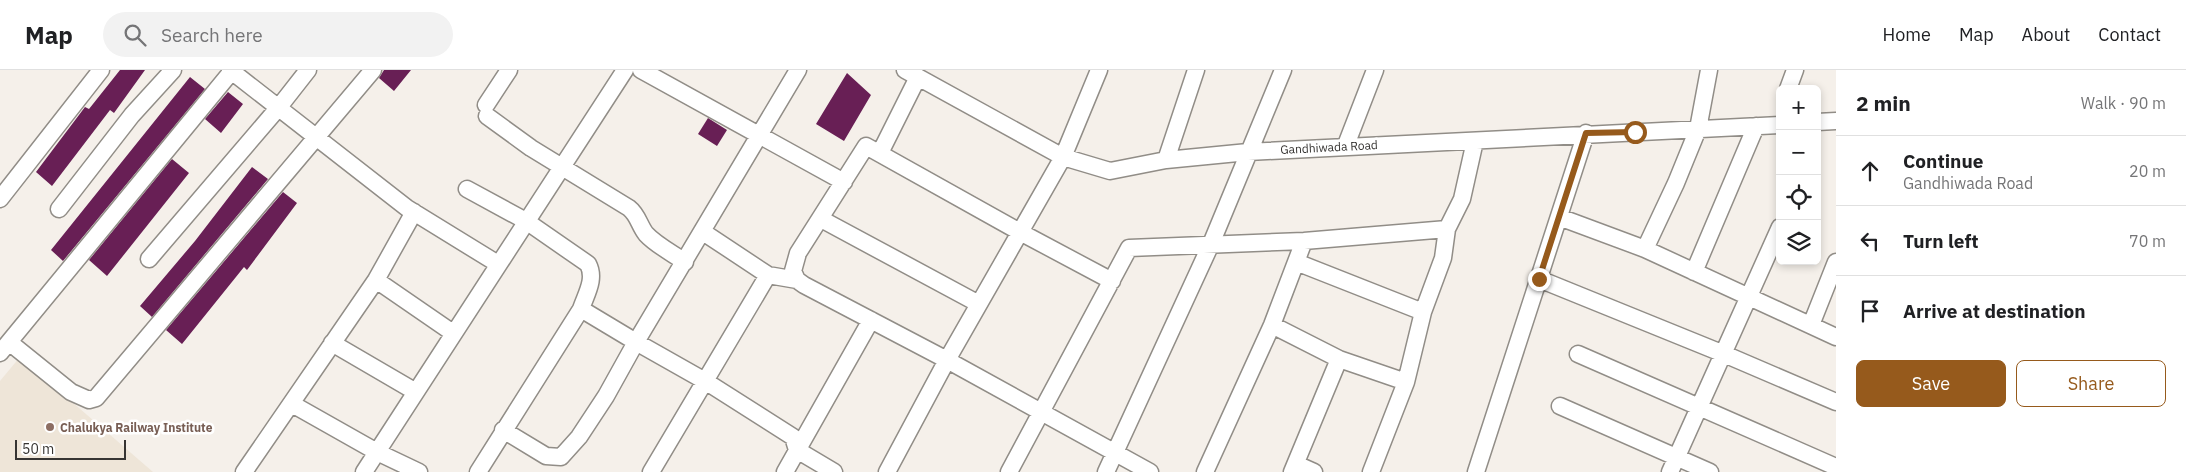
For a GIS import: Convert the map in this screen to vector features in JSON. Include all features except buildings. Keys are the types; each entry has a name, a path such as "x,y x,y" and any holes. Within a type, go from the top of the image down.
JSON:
{"street":[{"path":"0,199 101,70"},
{"path":"59,209 132,115 173,70"},
{"path":"149,259 279,107 308,70"},
{"path":"373,70 318,137 96,398 89,400 71,392 4,348 231,71 318,137 414,212 498,264"},
{"path":"509,70 486,110 562,166 629,208 636,214 641,226 649,237 685,262"},
{"path":"364,472 626,70"},
{"path":"641,70 844,182"},
{"path":"503,430 546,456 561,458 579,437 606,396 636,342 798,70"},
{"path":"886,472 947,360 1063,157 1099,70"},
{"path":"1166,160 1196,70"},
{"path":"1106,472 1116,454 1211,244 1283,70"},
{"path":"1346,145 1375,70"},
{"path":"1645,249 1676,183 1698,129 1709,70"},
{"path":"1789,85 1795,70"},
{"path":"880,154 911,74"},
{"name":"Gandhiwada Road","path":"911,74 1063,157 1110,172 1166,160 1248,152 1346,145 1756,126 1776,121"},
{"path":"1694,272 1756,126"},
{"path":"1476,472 1586,133"},
{"path":"1371,472 1406,382 1423,312 1443,258 1447,229 1462,199 1475,140"},
{"path":"797,280 792,271 798,253 866,146 1112,281"},
{"path":"467,189 526,221 588,264 592,271 592,278 581,309 478,472"},
{"path":"252,469 292,404 376,280 414,212"},
{"path":"1559,217 1645,249 1836,337"},
{"path":"821,219 979,304"},
{"path":"1009,472 1129,248 1304,241 1447,229"},
{"path":"703,232 768,275 797,280 1150,472"},
{"path":"1673,464 1701,407 1776,235"},
{"path":"1205,472 1272,325 1304,241"},
{"path":"1296,262 1423,312"},
{"path":"1811,325 1836,262"},
{"path":"658,470 705,381 768,275"},
{"path":"1539,279 1836,402"},
{"path":"376,280 453,333"},
{"path":"581,309 705,381 792,437 797,450 834,472"},
{"path":"785,472 871,320"},
{"path":"1272,325 1339,359 1406,382"},
{"path":"332,344 416,392"},
{"path":"1578,354 1836,467"},
{"path":"1314,472 1294,468 1339,359"},
{"path":"292,404 377,452 418,472"},
{"path":"1560,406 1673,464 1710,472"}],"shaded area":[{"name":"Chalukya Railway Institute","path":"20,357 153,472 0,472 0,381"}],"place":[{"name":"Chalukya Railway Institute","path":"50,427"}],"route":[{"path":"1539,279 1586,133 1635,132"}]}
